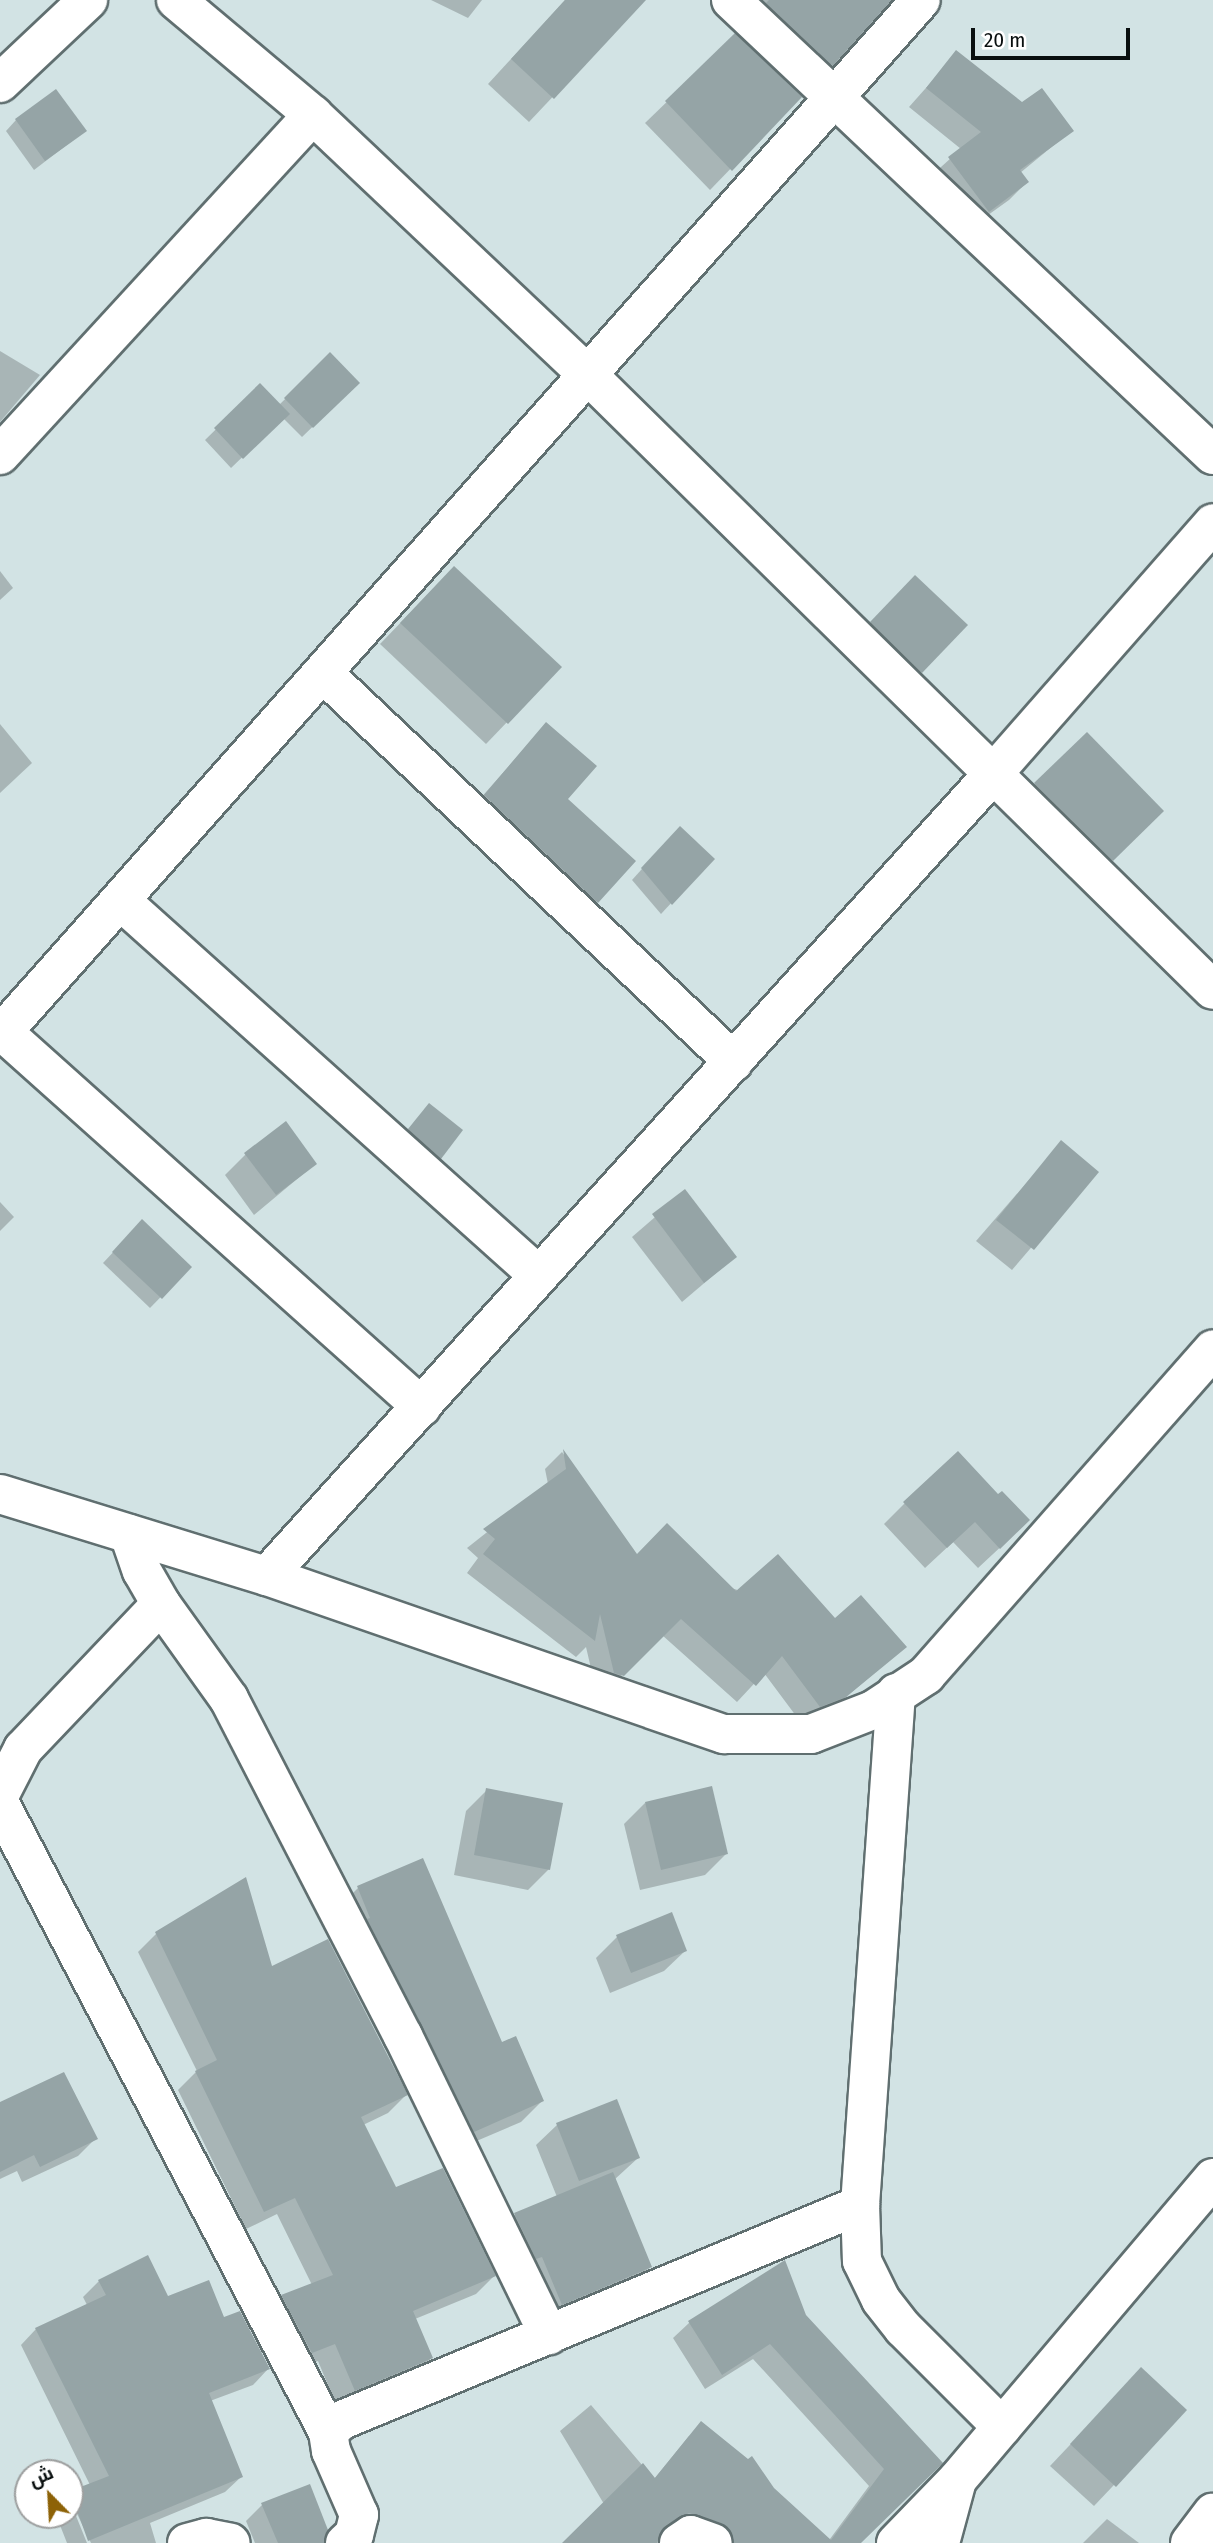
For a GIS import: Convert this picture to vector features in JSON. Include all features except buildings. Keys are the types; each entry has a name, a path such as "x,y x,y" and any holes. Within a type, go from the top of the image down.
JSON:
{"street":[{"path":"0,83 88,0"},
{"path":"176,0 313,115 589,376 1213,990"},
{"path":"731,0 831,98 1213,455"},
{"path":"422,1407 2,1034 589,376 831,98 921,0"},
{"path":"0,455 313,115"},
{"path":"267,1576 422,1407 537,1274 734,1062 992,775 1213,523"},
{"path":"324,674 734,1062"},
{"path":"121,901 537,1274"},
{"path":"0,1494 267,1576 724,1734 811,1734 873,1710 926,1675 1213,1349"},
{"path":"129,1534 142,1571 161,1604 229,1699 403,2036 549,2335"},
{"path":"0,1794 23,1749 161,1604"},
{"path":"896,1693 860,2205 862,2261 881,2300 1002,2427"},
{"path":"0,1804 328,2432 331,2451 359,2515 354,2540"},
{"path":"896,2543 957,2480 1213,2178"},
{"path":"328,2432 342,2420 860,2205"},
{"path":"940,2543 957,2480"},
{"path":"1190,2543 1213,2513"},
{"path":"679,2543 691,2535 713,2543"},
{"path":"187,2543 206,2538 231,2543"}]}
